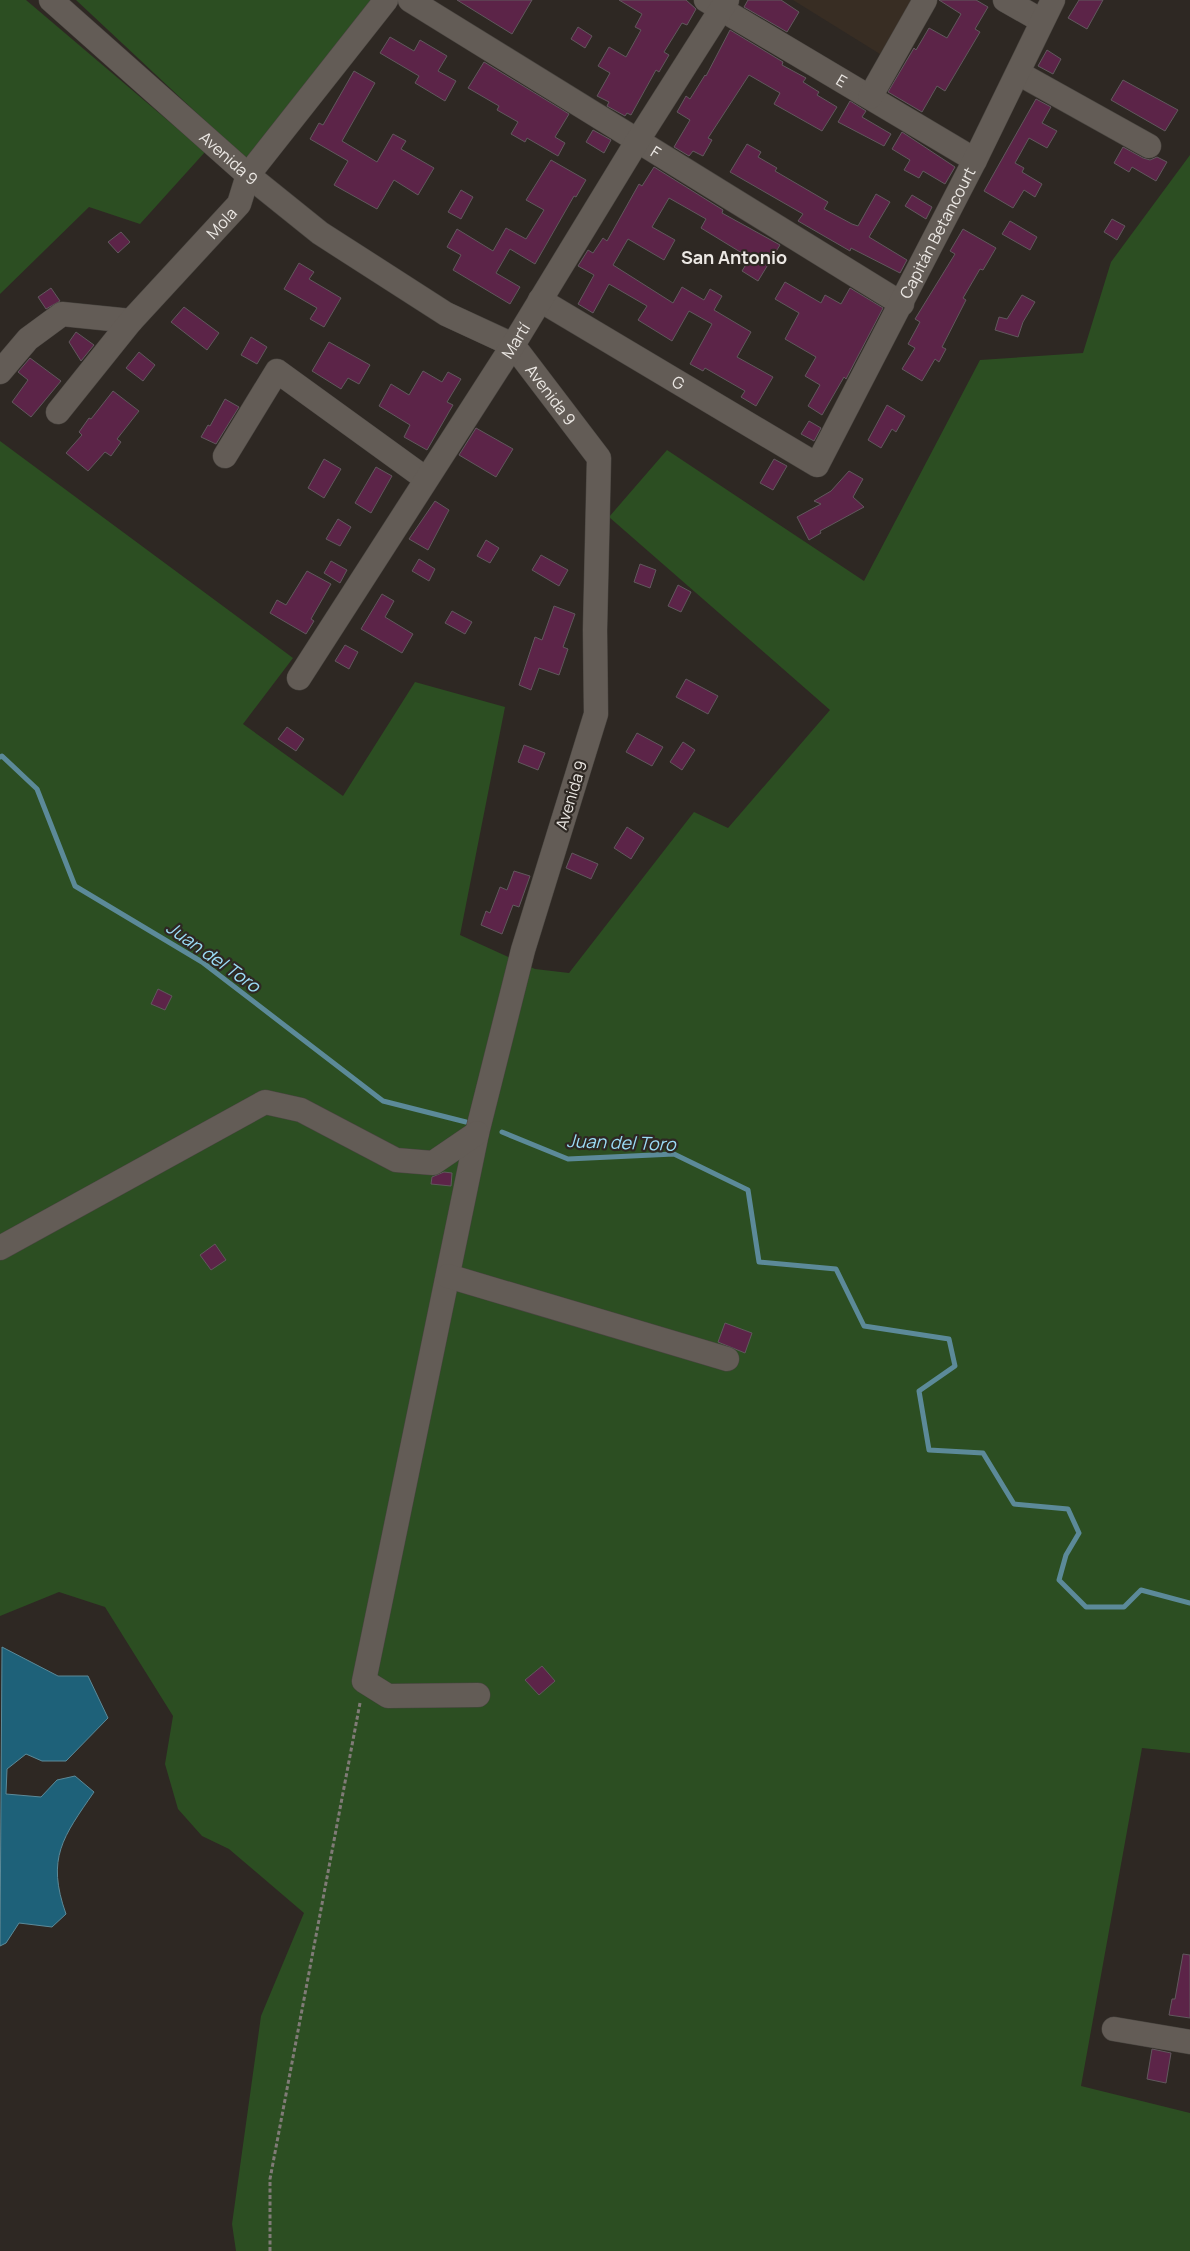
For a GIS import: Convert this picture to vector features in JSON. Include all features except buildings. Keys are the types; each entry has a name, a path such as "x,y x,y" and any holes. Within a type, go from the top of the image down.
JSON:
{"street":[{"name":"Avenida 9","path":"51,0 248,175 337,244 446,314 513,346 599,458 595,630 596,714 523,950 477,1133 364,1681"},
{"name":"Mola","path":"58,412 131,321 239,204 248,175 386,0"},
{"name":"F","path":"410,0 902,304"},
{"path":"870,97 925,0"},
{"path":"1005,0 1042,22"},
{"name":"Capitán Betancourt","path":"816,465 902,304 1053,0"},
{"name":"Martí","path":"300,678 513,346 638,140 718,3"},
{"name":"E","path":"718,3 975,160"},
{"path":"1018,72 1149,146"},
{"name":"G","path":"540,300 816,465"},
{"path":"0,372 28,339 62,314 131,321"},
{"path":"225,456 276,371 426,479"},
{"path":"0,1248 265,1102 301,1110 396,1160 433,1163 477,1133"},
{"path":"448,1276 727,1359"},
{"path":"364,1681 388,1696 478,1695"},
{"path":"1114,2029 1190,2042"}],"path":[{"path":"270,2251 270,2179 364,1681"}],"shaded area":[{"path":"793,0 912,0 880,54"}],"green space":[{"path":"0,0 26,0 205,152 140,224 89,207 0,294"},
{"path":"76,0 371,0 248,161"},
{"path":"1190,155 1190,1753 1142,1748 1081,2086 1190,2113 1190,2251 236,2251 232,2224 261,2016 304,1913 229,1849 202,1836 178,1809 165,1764 173,1716 105,1607 59,1592 0,1616 0,441 293,658 243,724 343,796 415,682 505,707 460,935 535,969 569,973 694,812 728,828 830,710 609,517 667,450 864,581 980,360 1083,353 1111,262"}],"water":[{"path":"2,1647 58,1676 88,1676 108,1718 66,1761 42,1761 26,1754 7,1769 6,1794 41,1797 57,1780 75,1776 94,1792 74,1822 61,1849 58,1863 58,1878 60,1895 66,1914 52,1927 19,1923 6,1943 0,1946"}],"waterway":[{"name":"Juan del Toro","path":"0,757 2,756 37,789 75,886 202,962 383,1101 466,1122"},
{"name":"Juan del Toro","path":"502,1132 568,1159 674,1154 748,1190 759,1262 836,1269 864,1326 949,1339 955,1366 919,1391 929,1450 983,1453 1014,1504 1068,1509 1079,1533 1066,1555 1059,1580 1086,1607 1124,1607 1141,1590 1190,1603"}],"district":[{"name":"San Antonio","path":"734,258"}]}
